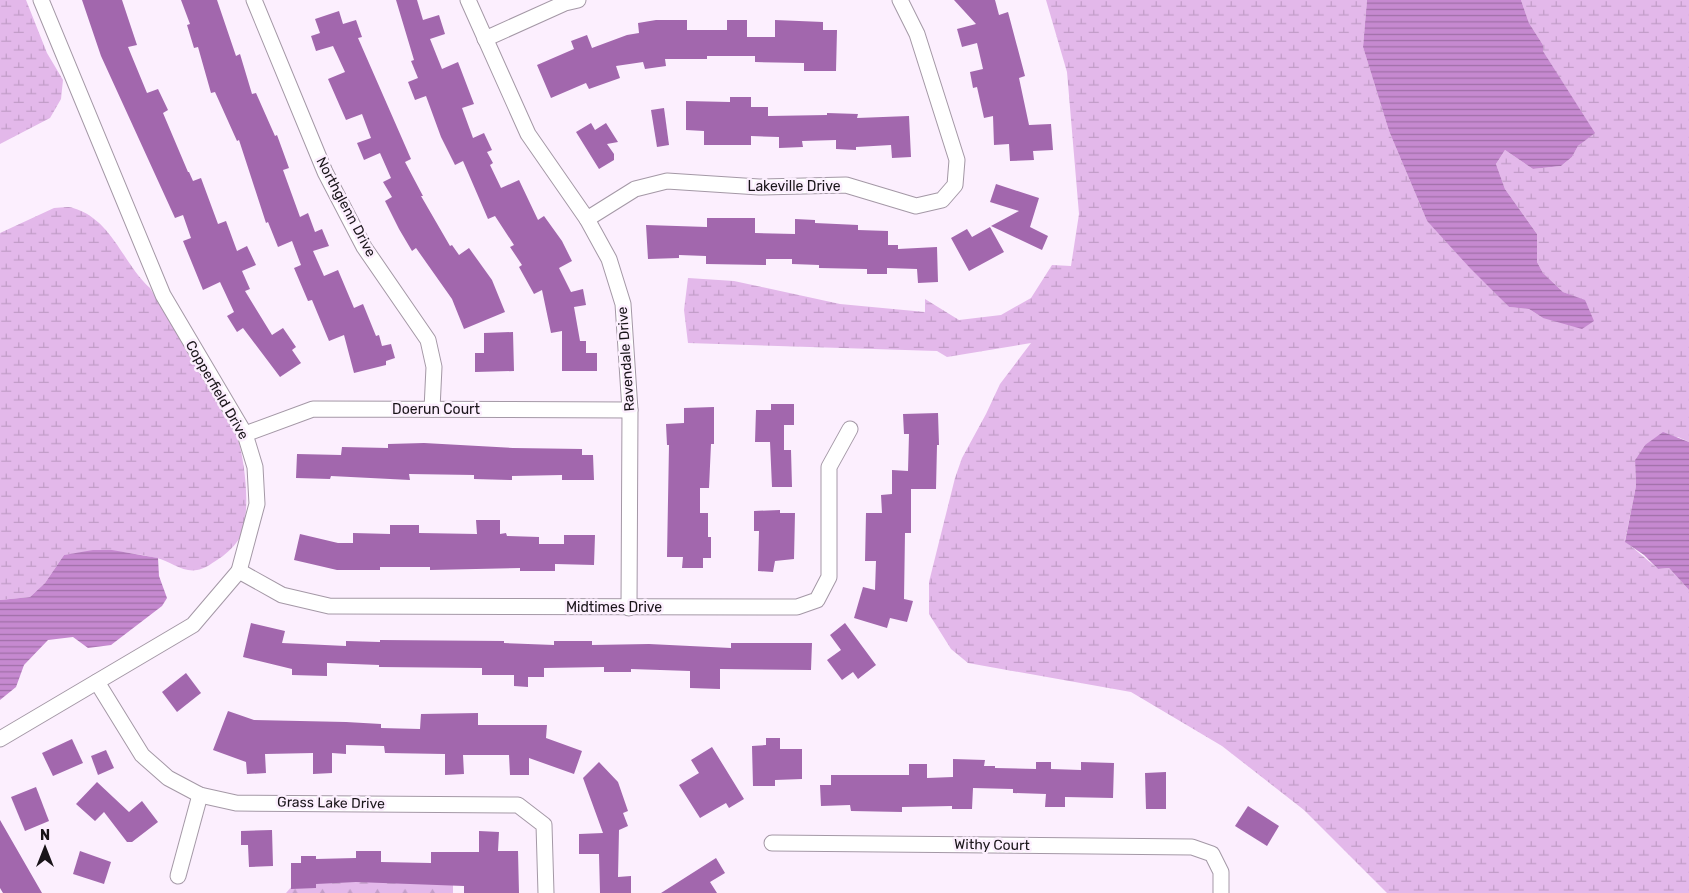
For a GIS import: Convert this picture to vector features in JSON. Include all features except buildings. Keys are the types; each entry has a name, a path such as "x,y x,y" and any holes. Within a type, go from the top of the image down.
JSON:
{"street":[{"name":"Copperfield Drive","path":"0,739 194,625 239,571 257,504 255,467 245,434 163,295 41,0"},
{"name":"Northglenn Drive","path":"254,0 325,172 364,247 428,340 434,367 432,409"},
{"name":"Ravendale Drive","path":"468,0 484,40 528,134 587,219 608,259 623,304 630,410 629,608"},
{"path":"484,40 565,2 578,0"},
{"name":"Lakeville Drive","path":"587,219 635,189 667,181 760,187 846,186 916,206 942,200 955,185 957,160 917,34 900,0"},
{"name":"Doerun Court","path":"245,434 313,409 630,410"},
{"name":"Midtimes Drive","path":"239,571 282,594 329,606 797,607 816,600 829,577 829,467 850,429"},
{"name":"Grass Lake Drive","path":"97,682 142,756 168,778 200,794 236,802 518,805 544,825 546,893"},
{"path":"178,876 200,794"},
{"name":"Withy Court","path":"772,843 1192,847 1212,854 1220,872 1221,893"}],"green space":[{"path":"0,0 26,0 47,53 63,80 61,99 50,118 0,144"},
{"path":"1046,0 1367,0 1363,47 1389,131 1427,221 1509,307 1529,309 1543,318 1585,301 1563,292 1543,273 1537,262 1537,234 1505,189 1496,164 1505,150 1533,169 1561,166 1572,157 1578,146 1594,133 1543,51 1543,45 1529,23 1521,0 1689,0 1689,442 1678,437 1645,445 1635,460 1636,486 1625,541 1658,569 1669,568 1689,590 1689,893 1387,893 1304,810 1222,746 1131,692 968,663 951,649 929,614 929,582 955,478 962,458 1000,384 1031,343 947,357 937,351 688,343 684,310 688,278 734,281 840,304 925,312 925,299 959,320 1001,315 1031,298 1052,265 1071,266 1079,214 1067,72"},
{"path":"54,208 73,208 98,222 150,288 238,439 245,475 245,517 239,539 223,556 202,569 187,570 157,558 132,553 100,551 64,555 45,583 30,597 0,600 0,233"},
{"path":"316,859 453,875 453,893 286,893"}],"shaded area":[{"path":"1367,0 1521,0 1529,23 1543,45 1543,51 1595,133 1578,146 1572,157 1561,166 1533,169 1505,150 1496,164 1505,189 1537,234 1537,262 1543,273 1563,292 1585,300 1594,321 1582,329 1543,318 1529,309 1509,307 1427,221 1389,131 1363,47"},
{"path":"1663,432 1689,442 1689,590 1669,568 1658,569 1644,555 1625,542 1636,486 1635,460 1645,445"},
{"path":"93,550 112,550 158,558 159,576 167,598 162,606 111,645 88,648 73,637 48,640 24,665 16,687 0,700 0,600 30,597 45,583 64,555"}]}
